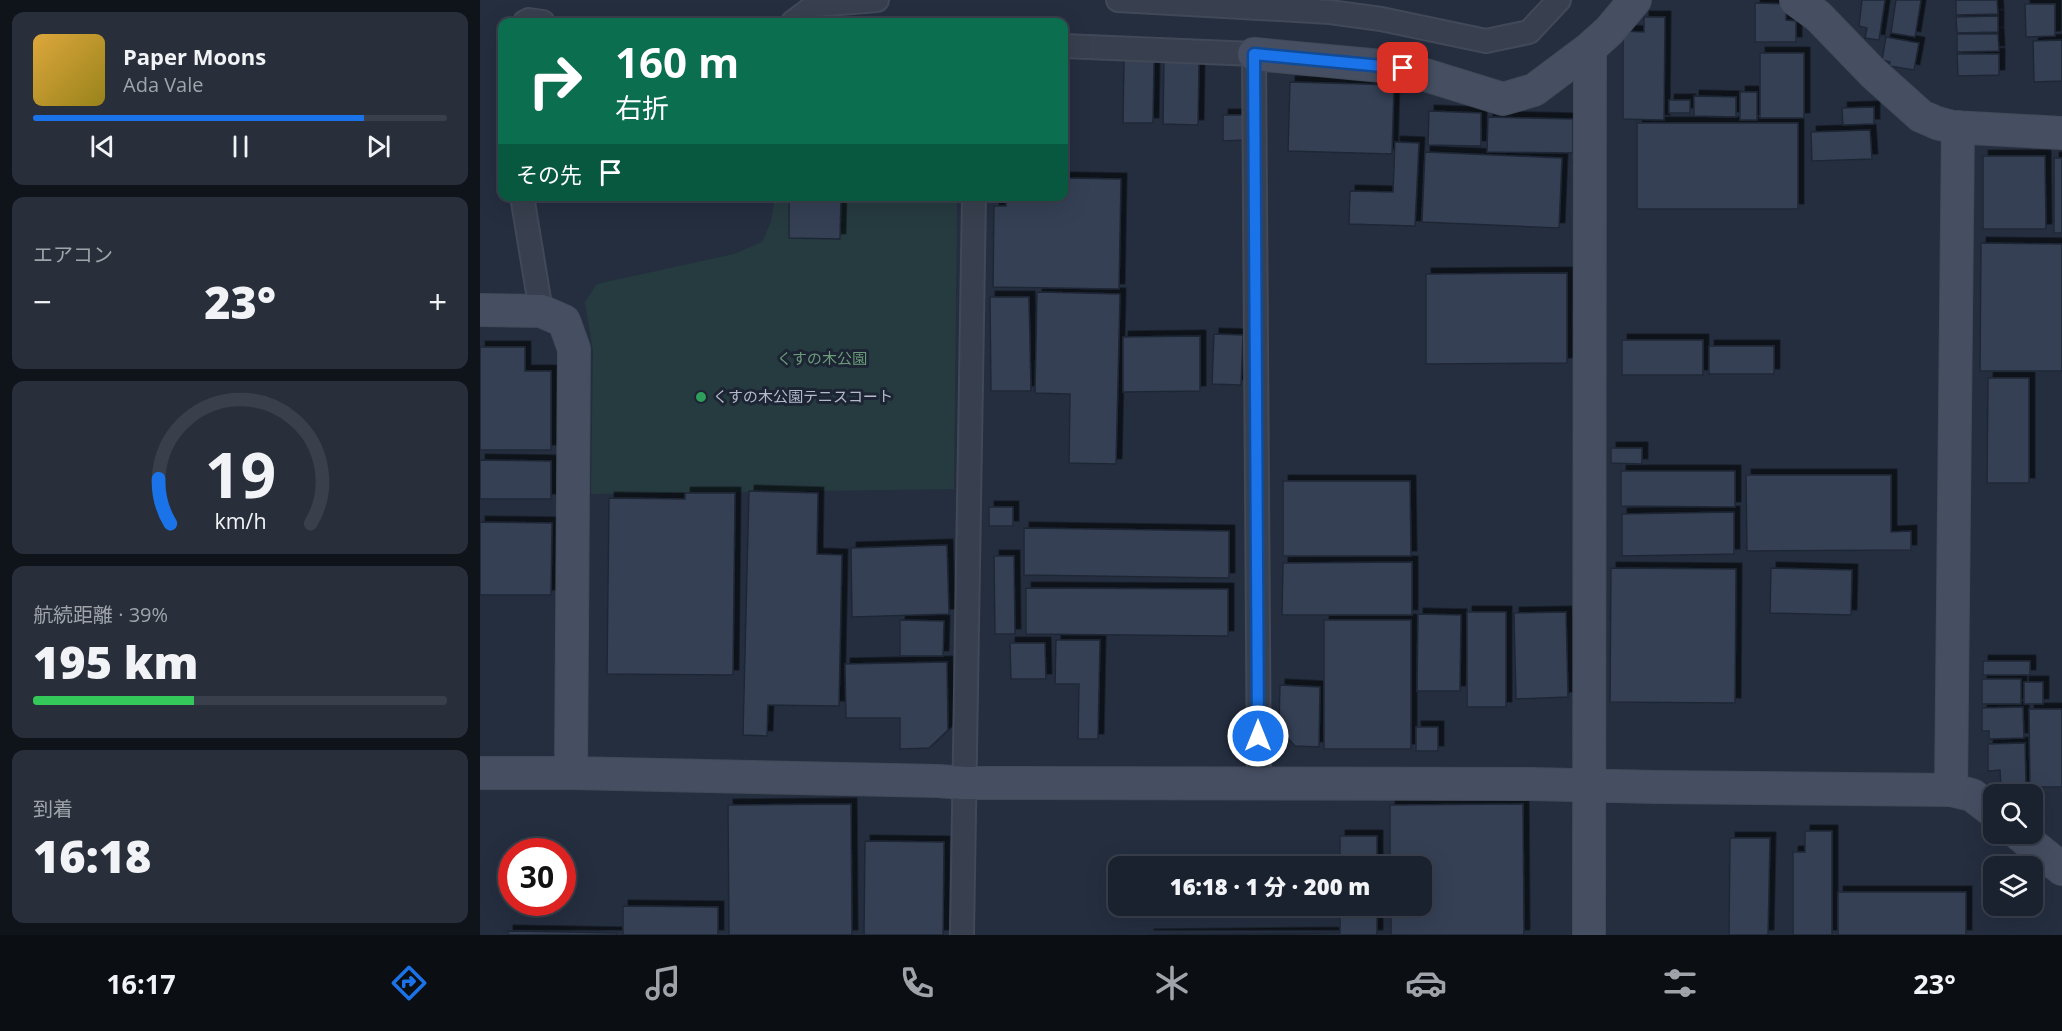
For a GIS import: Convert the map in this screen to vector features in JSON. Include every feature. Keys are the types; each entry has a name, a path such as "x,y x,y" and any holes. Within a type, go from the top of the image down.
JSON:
{"street":[{"path":"798,18 816,5 877,0"},
{"path":"1118,0 1330,12 1381,19 1486,41 1529,32 1559,0"},
{"path":"1068,46 1254,54 1403,68 1503,99 1534,90 1590,48 1609,31 1635,0"},
{"path":"1797,0 1818,16 1873,73 1922,116 1937,123 1958,127 2062,133"},
{"path":"1589,935 1590,48"},
{"path":"1254,54 1259,783"},
{"path":"1951,790 1958,127"},
{"path":"523,201 541,311"},
{"path":"962,935 974,201"},
{"path":"480,310 541,311 564,321 574,349 571,773"},
{"path":"480,773 571,773 964,783 1259,783 1951,790 1972,795 1983,804"},
{"path":"2031,844 2062,869"}],"green space":[{"name":"くすの木公園","path":"774,201 957,201 954,489 591,494 593,351 585,302 597,284 734,254 762,242 771,222"}],"building":[{"path":"1862,0 1885,0 1879,40 1865,38 1867,28 1859,26"},
{"path":"1896,0 1921,0 1915,37 1891,33"},
{"path":"1956,0 1997,0 1998,14 1956,15"},
{"path":"1755,3 1786,4 1786,20 1796,21 1796,42 1755,42"},
{"path":"2025,4 2055,4 2055,36 2026,37"},
{"path":"1998,16 1998,32 1957,33 1956,17"},
{"path":"1644,17 1665,17 1664,120 1623,119 1623,31 1644,32"},
{"path":"1957,34 1998,34 1999,51 1957,52"},
{"path":"1886,37 1919,43 1914,70 1889,66 1890,62 1882,60"},
{"path":"2062,40 2062,81 2034,82 2033,41"},
{"path":"1760,53 1804,53 1804,118 1760,118"},
{"path":"1957,54 1999,54 1999,75 1958,76"},
{"path":"1124,60 1154,61 1153,123 1123,123"},
{"path":"1164,60 1199,61 1198,125 1163,124"},
{"path":"1290,82 1394,85 1392,154 1288,151"},
{"path":"1740,92 1757,92 1757,120 1740,120"},
{"path":"1694,96 1736,97 1736,117 1694,116"},
{"path":"1669,100 1690,100 1690,113 1669,113"},
{"path":"1874,107 1874,124 1843,125 1842,108"},
{"path":"1429,111 1481,113 1481,146 1428,145"},
{"path":"1223,115 1244,115 1245,140 1223,141"},
{"path":"1488,117 1573,119 1573,153 1487,152"},
{"path":"1637,123 1798,123 1798,209 1637,209"},
{"path":"1870,130 1872,159 1812,161 1811,132"},
{"path":"1395,142 1419,143 1415,226 1349,224 1350,191 1393,192"},
{"path":"1425,152 1562,158 1559,228 1422,222"},
{"path":"1983,156 2045,156 2046,229 1983,229"},
{"path":"2054,158 2062,158 2062,233 2054,233"},
{"path":"1068,178 1121,179 1119,289 993,287 994,206 1006,206 1006,201 1068,201"},
{"path":"789,201 841,201 840,239 789,238"},
{"path":"1981,243 2062,244 2062,371 1980,371"},
{"path":"1567,273 1567,363 1426,364 1426,274"},
{"path":"1037,292 1120,294 1116,464 1069,463 1070,394 1035,393"},
{"path":"990,297 1029,297 1031,391 991,391"},
{"path":"1214,334 1243,335 1241,385 1212,384"},
{"path":"1200,336 1200,391 1123,392 1123,337"},
{"path":"1622,340 1703,340 1703,375 1622,375"},
{"path":"1709,346 1774,346 1774,374 1709,374"},
{"path":"480,347 525,347 525,371 551,371 551,450 480,450"},
{"path":"1988,378 2029,378 2029,483 1987,483"},
{"path":"1611,448 1642,448 1642,464 1611,463"},
{"path":"480,460 551,461 551,499 480,499"},
{"path":"1621,471 1735,471 1735,507 1621,506"},
{"path":"1746,475 1891,475 1891,532 1911,531 1911,550 1747,551"},
{"path":"1283,481 1410,481 1411,556 1283,556"},
{"path":"749,491 818,493 817,554 842,555 839,706 768,705 767,736 743,735"},
{"path":"685,493 735,493 733,675 607,674 609,498 685,499"},
{"path":"989,507 1013,507 1013,526 989,526"},
{"path":"1734,512 1734,554 1622,556 1622,514"},
{"path":"480,522 552,523 551,595 480,595"},
{"path":"1024,528 1229,531 1229,578 1024,575"},
{"path":"947,545 949,614 852,617 851,548"},
{"path":"994,556 1014,556 1015,634 995,634"},
{"path":"1412,562 1412,615 1282,615 1283,563"},
{"path":"1611,568 1736,569 1735,703 1610,702"},
{"path":"1771,568 1852,570 1851,615 1770,613"},
{"path":"1026,588 1228,589 1228,636 1026,634"},
{"path":"1467,612 1506,612 1506,707 1467,707"},
{"path":"1566,612 1568,697 1516,699 1514,613"},
{"path":"1418,614 1461,615 1460,691 1417,691"},
{"path":"900,620 944,621 943,656 900,656"},
{"path":"1324,620 1411,620 1411,749 1324,749"},
{"path":"1056,640 1100,640 1098,739 1078,739 1079,684 1055,684"},
{"path":"1010,643 1045,643 1046,679 1011,679"},
{"path":"1983,661 2030,661 2030,675 1983,675"},
{"path":"947,662 948,730 929,748 900,749 900,718 846,718 845,664"},
{"path":"1982,679 2021,679 2021,704 1982,704"},
{"path":"2024,682 2043,682 2043,704 2024,704"},
{"path":"1280,685 1320,687 1319,747 1295,746 1279,728"},
{"path":"2023,707 2024,738 1989,739 1989,731 1982,731 1982,708"},
{"path":"2029,709 2062,709 2062,787 2030,784"},
{"path":"1416,727 1438,727 1438,751 1416,751"},
{"path":"2025,743 2026,784 2001,784 2000,770 1988,771 1988,744"},
{"path":"851,804 852,935 729,935 728,805"},
{"path":"1523,804 1524,935 1391,935 1391,916 1432,916 1432,856 1390,856 1390,805"},
{"path":"1805,831 1832,831 1832,935 1793,935 1793,852 1805,852"},
{"path":"1340,836 1377,836 1377,856 1340,856"},
{"path":"1730,838 1770,838 1768,935 1729,935"},
{"path":"865,841 944,842 943,935 864,935"},
{"path":"1838,892 1966,892 1966,935 1838,935"},
{"path":"623,906 718,907 718,935 623,935"},
{"path":"1340,916 1377,916 1377,935 1148,935 1340,933"},
{"path":"508,931 617,933 617,935 508,935"}],"place":[{"name":"くすの木公園テニスコート","path":"701,397"}],"route":[{"path":"1258,736 1254,54 1403,68"}]}
